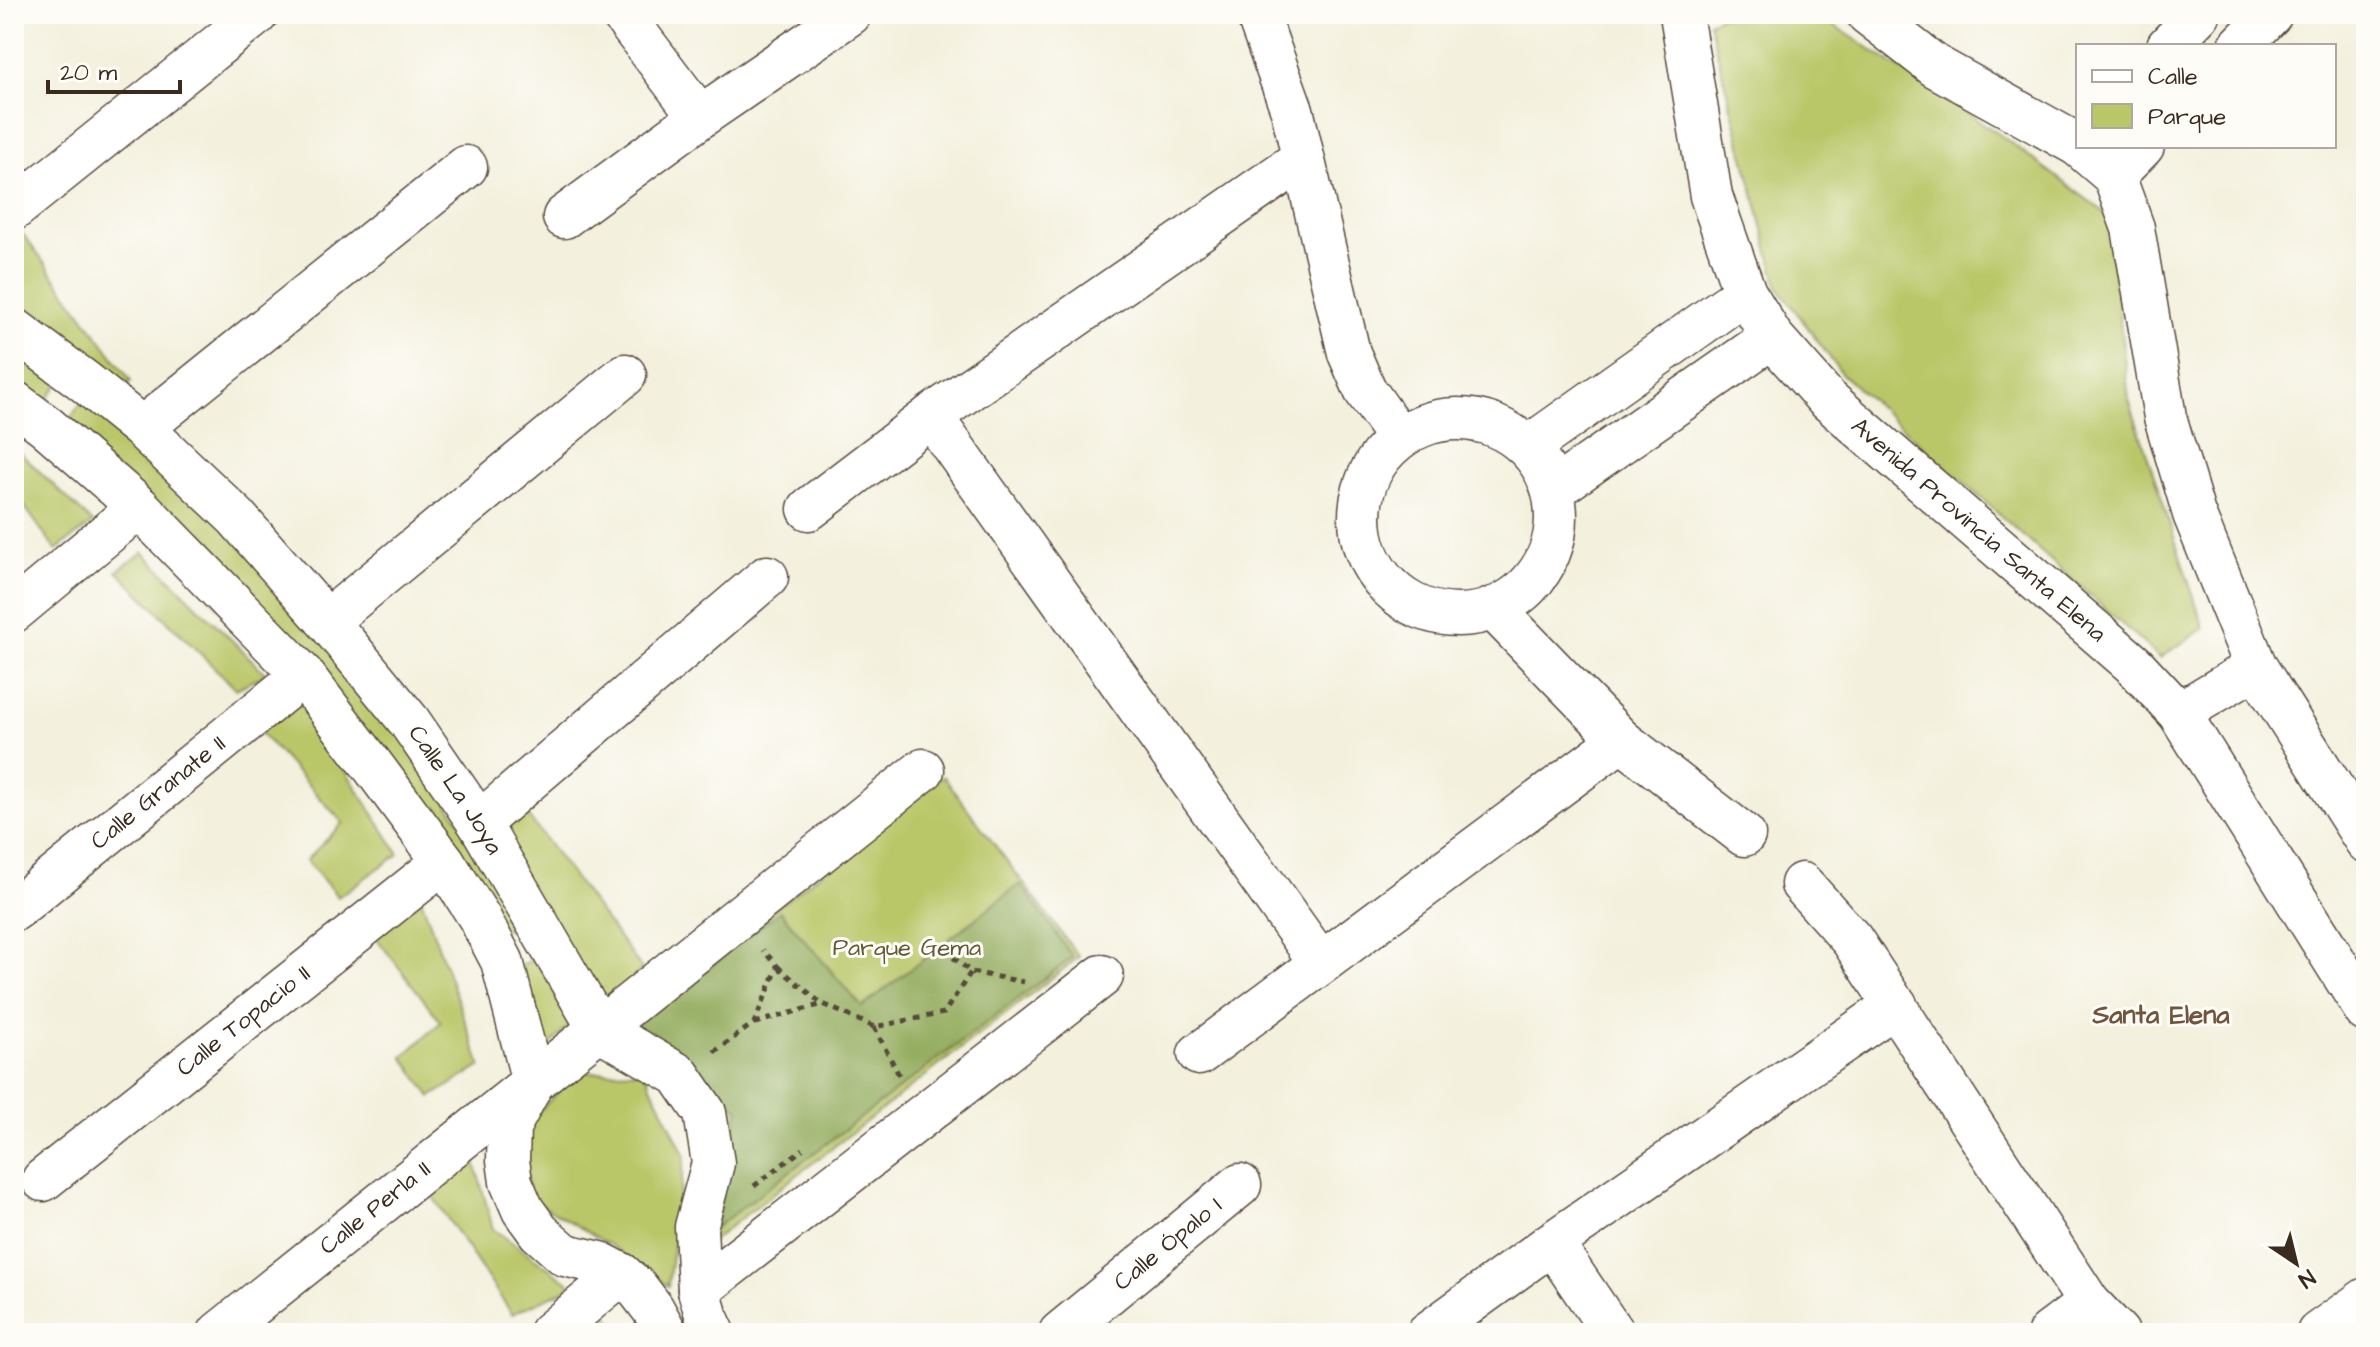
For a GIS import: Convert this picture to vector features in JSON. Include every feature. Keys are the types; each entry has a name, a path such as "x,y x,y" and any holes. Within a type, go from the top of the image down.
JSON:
{"street":[{"path":"14,209 257,14"},
{"path":"622,14 700,117"},
{"path":"564,217 700,117 850,14"},
{"name":"Avenida Provincia Santa Elena","path":"1681,14 1711,196 1745,293 1772,337 1826,398 2133,664 2179,713 2366,1011"},
{"path":"1868,14 1935,66 2076,142"},
{"path":"2170,44 2199,14"},
{"path":"2242,44 2271,14"},
{"path":"1259,19 1292,110 1349,353 1365,390 1399,438"},
{"path":"2083,148 2114,176 2133,228 2165,417 2194,514 2256,667 2366,841"},
{"path":"2114,176 2141,148"},
{"path":"809,509 931,416 1302,159"},
{"path":"142,428 466,167"},
{"path":"1528,447 1745,293"},
{"name":"Calle La Joya","path":"14,329 142,428 236,517 327,621 409,721 479,823 599,1029"},
{"path":"1553,490 1772,337"},
{"path":"327,621 625,375"},
{"path":"30,414 84,381"},
{"name":"Calle La Joya","path":"30,414 139,507 303,675 444,862 502,961 533,1082"},
{"path":"931,416 1320,962"},
{"path":"1451,418 1479,421 1505,430 1528,447 1543,467 1553,490 1557,519 1551,547 1539,573 1518,594 1493,608 1463,615 1432,611 1403,599 1381,577 1365,550 1359,520 1363,489 1378,461 1399,438 1424,425 1451,418"},
{"path":"14,611 139,507"},
{"path":"479,823 767,577"},
{"path":"1493,608 1621,740 1744,835"},
{"path":"2179,713 2256,667"},
{"name":"Calle Granate II","path":"14,910 303,675"},
{"path":"1199,1054 1621,740"},
{"name":"Calle Perla II","path":"219,1333 923,770"},
{"name":"Calle Topacio II","path":"43,1180 444,862"},
{"path":"1802,884 1852,940 2089,1303 2118,1333"},
{"path":"502,961 545,935"},
{"path":"699,1290 1102,976"},
{"path":"1428,1333 1552,1243 1896,1005"},
{"path":"599,1029 679,1075 705,1113 713,1163 696,1227 699,1290 714,1333"},
{"path":"533,1082 509,1127 511,1182 523,1210 539,1232 565,1255 600,1263 621,1274 637,1288 666,1333"},
{"name":"Calle Ópalo I","path":"1060,1333 1240,1185"},
{"path":"1552,1243 1613,1333"},
{"path":"550,1333 621,1274"},
{"path":"2318,1333 2366,1299"},
{"path":"2049,1333 2089,1303"}],"path":[{"path":"759,945 778,967 823,1004 874,1027 944,1013 971,972"},
{"path":"944,950 971,972 1029,983"},
{"path":"754,1023 778,967"},
{"path":"701,1046 712,1053 754,1023 823,1004"},
{"path":"874,1027 900,1077"}],"green space":[{"path":"1726,14 1817,14 1999,134 2108,215 2129,400 2204,628 2160,658 1842,374 1778,287 1709,22"},
{"path":"17,226 131,381 119,395 14,311 14,229"},
{"path":"14,351 60,381 46,401 14,379"},
{"path":"86,395 203,498 379,697 523,920 499,933 64,428"},
{"path":"14,447 93,523 56,550 14,492"},
{"path":"143,552 266,674 236,689 117,571"},
{"path":"300,700 399,854 338,897 306,860 343,823 259,731"},
{"name":"Parque Gema","path":"943,776 1079,957 704,1247 730,1113 624,1029"},
{"path":"522,808 642,969 602,1009 496,829"},
{"name":"Parque Gema","path":"1020,884 1073,957 715,1228 739,1109 630,1029 780,911 862,1007"},
{"path":"421,898 481,1066 431,1097 403,1057 441,1022 374,935"},
{"path":"542,956 573,1022 535,1060 516,967"},
{"path":"644,1071 685,1156 668,1286 613,1247 530,1198 520,1132 575,1073"},
{"path":"473,1155 493,1229 574,1286 512,1314 427,1188"},
{"path":"608,1314 620,1333 584,1333"}],"district":[{"name":"Santa Elena","path":"2161,1015"}]}
